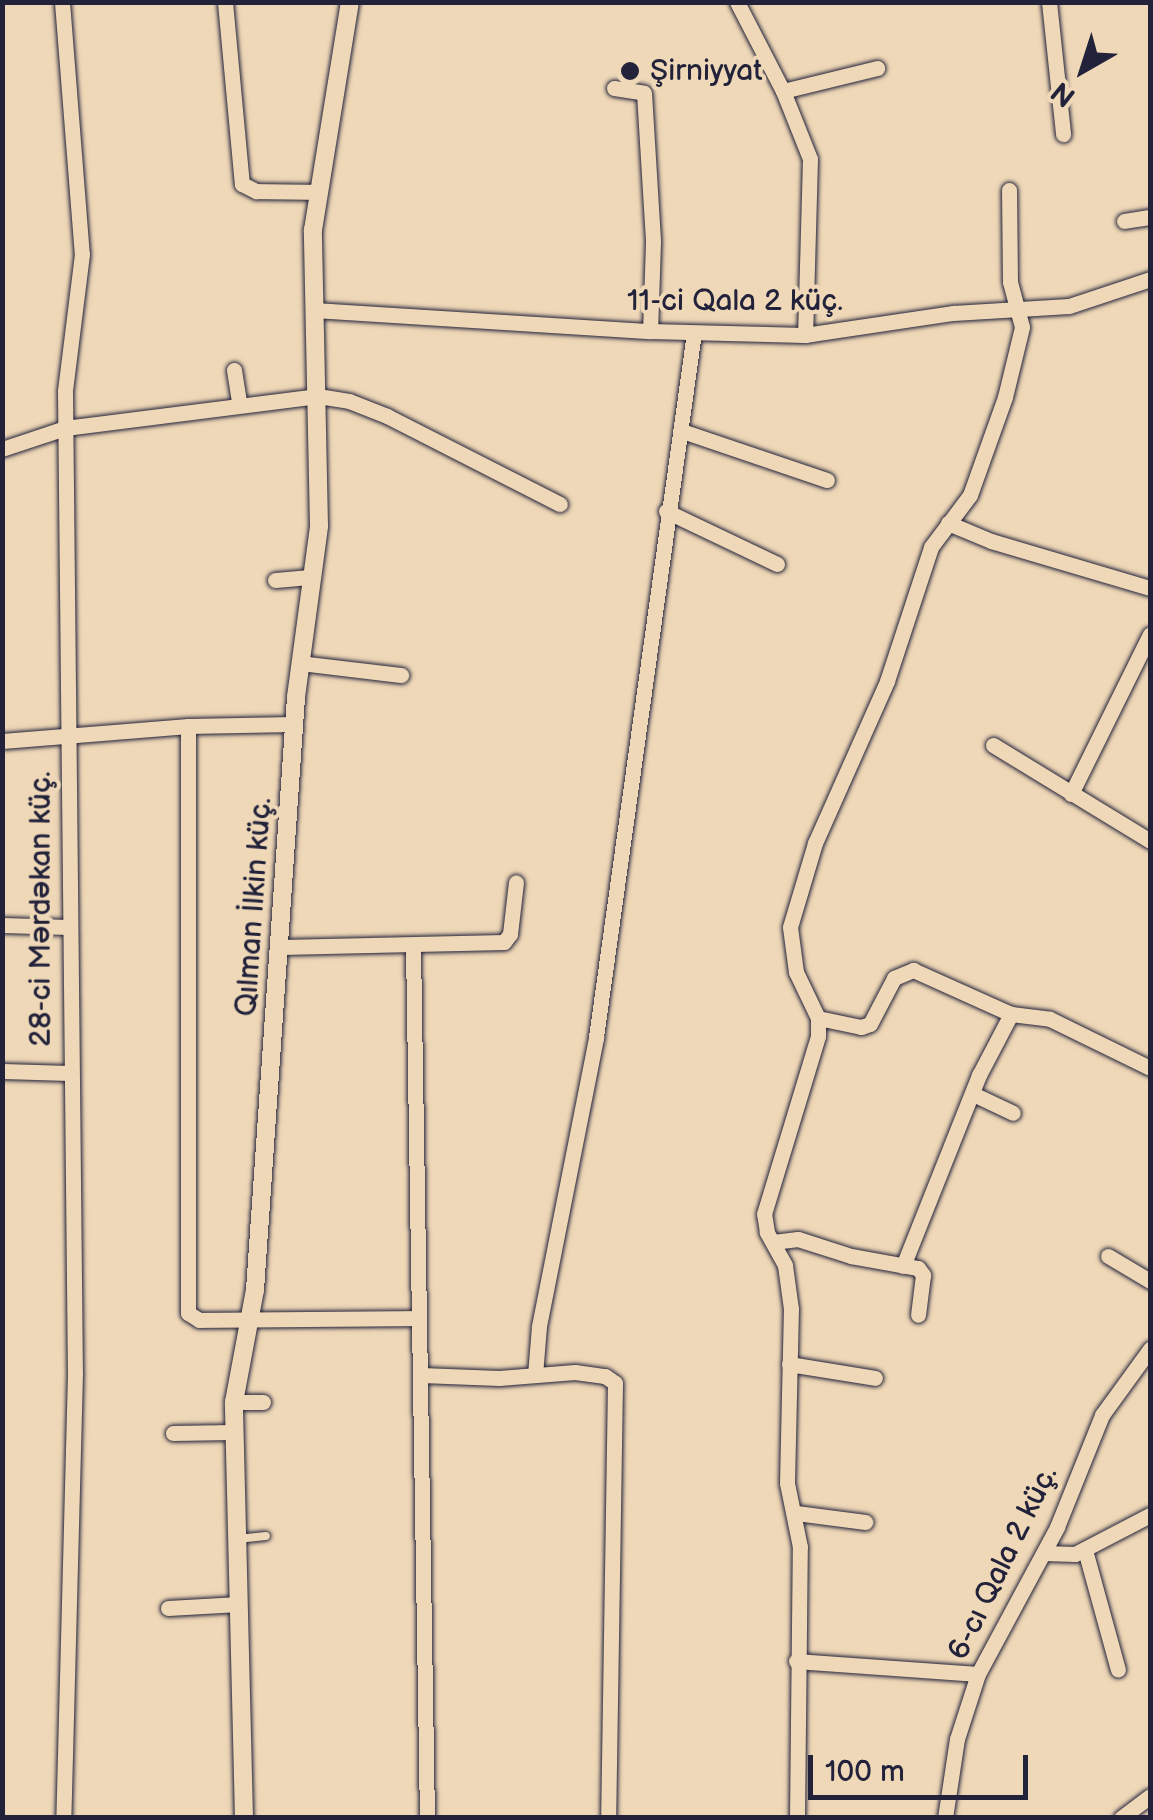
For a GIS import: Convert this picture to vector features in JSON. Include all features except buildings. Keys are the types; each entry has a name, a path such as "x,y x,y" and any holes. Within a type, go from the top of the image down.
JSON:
{"street":[{"name":"28-ci Mərdəkan küç.","path":"62,2 82,254 65,391 74,1392 63,1818"},
{"path":"226,2 242,184 256,191 320,192"},
{"name":"Qılman İlkin küç.","path":"244,1818 234,1402 249,1321 294,724 321,496 313,230 350,2"},
{"path":"737,2 802,135 812,177 805,335"},
{"path":"1050,2 1063,134"},
{"path":"783,91 878,68"},
{"path":"614,88 644,93 654,242 650,331"},
{"path":"797,1818 800,1546 787,1483 790,1291 785,1265 764,1214 817,1045 818,1018 796,972 790,938 793,914 815,843 887,680 932,547 970,495 989,449 1022,336 1010,282 1009,190"},
{"path":"1124,221 1150,217"},
{"name":"11-ci Qala 2 küç.","path":"314,310 650,331 805,335 953,313 1069,306 1150,279"},
{"path":"535,1375 539,1326 596,1037 615,880 646,696 666,511 682,431 694,333"},
{"path":"234,370 240,403"},
{"path":"2,449 65,428 318,396 349,401 387,416 560,504"},
{"path":"682,431 827,480"},
{"path":"666,511 777,564"},
{"path":"948,523 991,541 1150,588"},
{"path":"275,580 312,576"},
{"path":"1070,794 1150,634"},
{"path":"300,663 401,675"},
{"path":"2,741 188,726 294,724"},
{"path":"188,726 187,1308 199,1320 418,1318"},
{"path":"993,745 1150,841"},
{"path":"280,947 413,948 504,942 510,934 516,882"},
{"path":"2,925 69,927"},
{"path":"413,948 427,1818"},
{"path":"818,1018 861,1027 870,1024 894,978 905,970 1011,1014 1050,1019 1150,1068"},
{"path":"903,1266 973,1094 1011,1014"},
{"path":"2,1090 3,1071 70,1072"},
{"path":"973,1094 1014,1113"},
{"path":"773,1242 798,1239 918,1268 923,1275 918,1316"},
{"path":"1108,1256 1150,1281"},
{"name":"6-cı Qala 2 küç.","path":"946,1818 957,1739 978,1674 1044,1554 1102,1415 1150,1348"},
{"path":"789,1364 875,1378"},
{"path":"420,1375 588,1372 610,1378 616,1391 608,1818"},
{"path":"234,1402 263,1402"},
{"path":"173,1433 233,1432"},
{"path":"796,1513 864,1522"},
{"path":"1044,1554 1065,1556 1085,1550 1150,1515"},
{"path":"1085,1550 1118,1670"},
{"path":"168,1608 239,1604"},
{"path":"796,1661 978,1674"},
{"path":"1121,1818 1150,1796"}],"lane":[{"path":"237,1539 266,1536"}],"place":[{"name":"Şirniyyat","path":"630,71"}]}
